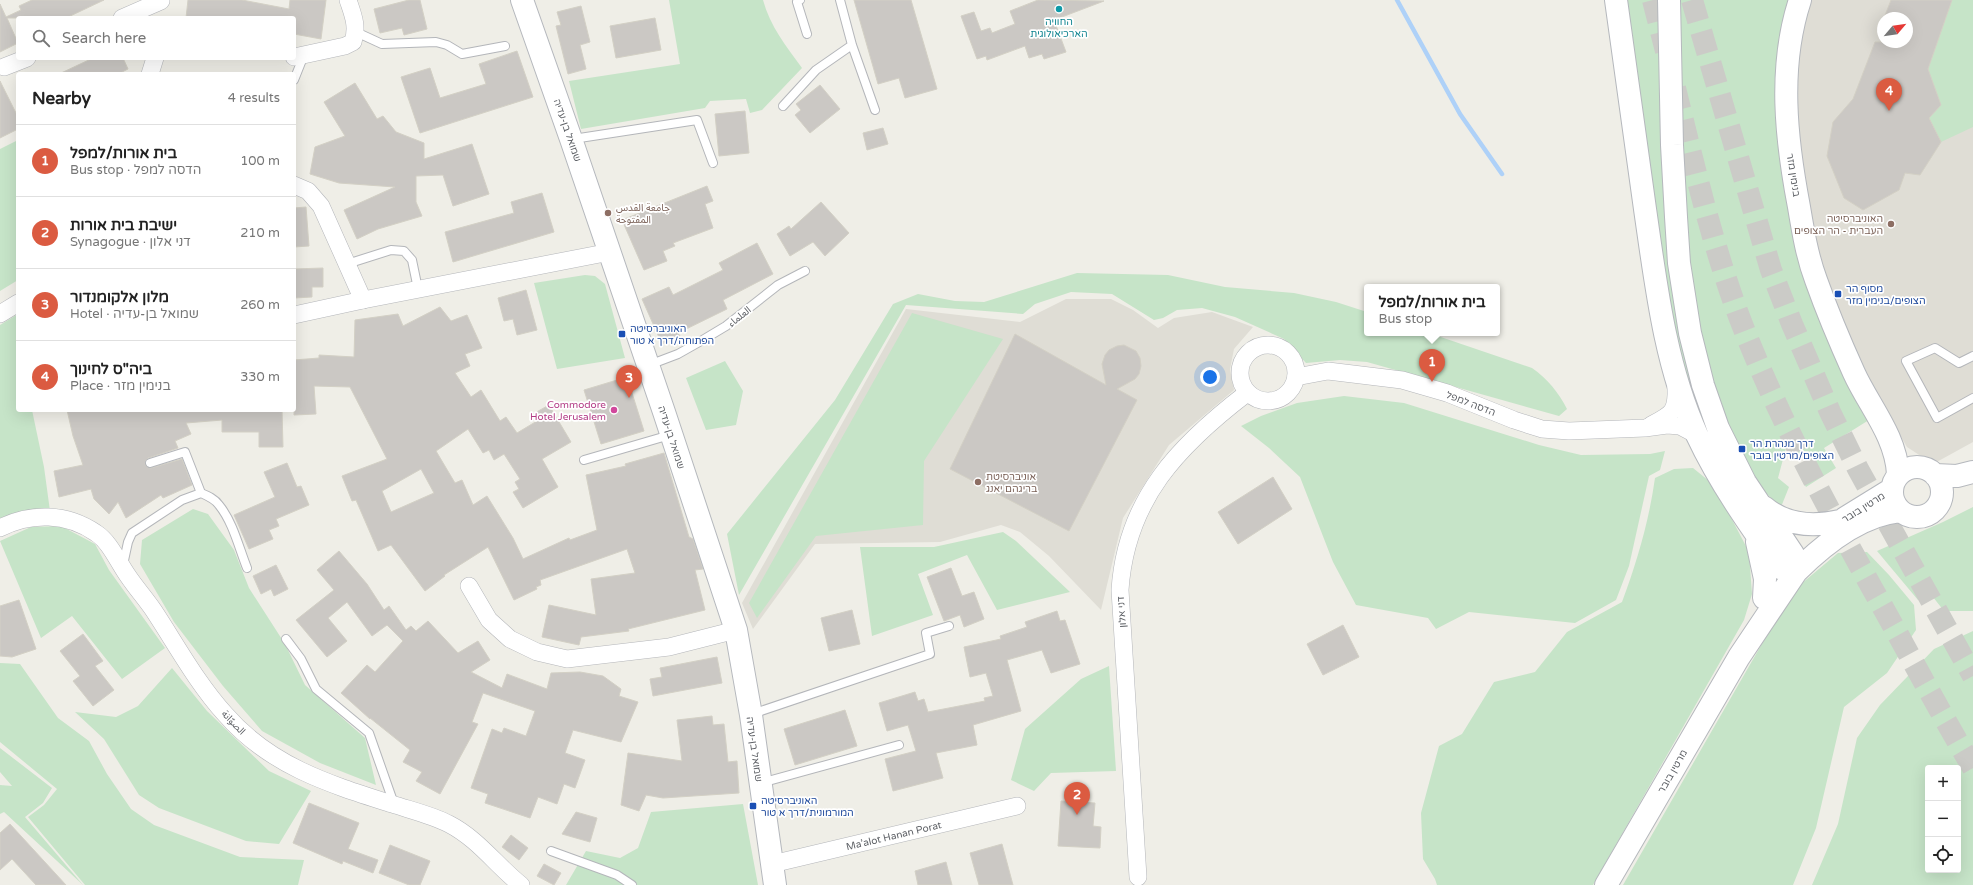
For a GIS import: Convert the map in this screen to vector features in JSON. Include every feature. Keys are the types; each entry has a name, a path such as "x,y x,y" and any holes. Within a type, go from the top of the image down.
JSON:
{"street":[{"path":"299,56 345,46 354,42 356,32 355,19 348,0"},
{"name":"שמואל בן-עדיה","path":"522,0 572,139 736,630 751,715 773,875"},
{"path":"1616,0 1655,283 1664,329 1676,373 1697,435 1714,468 1755,533 1790,564"},
{"path":"1669,0 1672,145 1676,217 1679,263 1690,333 1703,385 1718,428 1736,466 1757,501 1790,564"},
{"path":"128,16 161,6"},
{"name":"בנימין מזר","path":"1798,9 1789,53 1787,116 1790,159 1806,245 1816,280 1854,374 1885,429 1895,452 1895,481"},
{"path":"4,67 22,60"},
{"path":"150,72 154,60"},
{"path":"296,187 308,191 321,206 363,300"},
{"path":"296,315 418,289 610,252"},
{"path":"0,314 16,304"},
{"path":"1274,345 1283,349 1290,356 1295,365 1296,376 1291,390 1278,400 1268,402 1259,400 1247,393 1240,382 1239,372 1242,362 1247,354 1256,347 1274,345"},
{"name":"הדסה למפל","path":"1296,376 1328,371 1402,380 1446,393 1542,429 1569,431 1646,428 1667,425 1680,426 1697,435"},
{"name":"הדסה למפל","path":"1646,428 1668,416 1674,410 1677,402 1676,373"},
{"name":"דני אלון","path":"1138,877 1120,590 1123,556 1138,514 1150,492 1167,468 1182,449 1207,424 1247,393"},
{"name":"בנימין מזר","path":"1885,429 1902,452 1928,471"},
{"path":"1973,472 1957,476 1912,467 1895,481 1892,497 1900,510 1915,517 1923,516 1934,510 1941,499 1973,483"},
{"path":"1928,471 1940,482 1941,499"},
{"name":"מרטין בובר","path":"1739,657 1764,598 1806,542 1840,521 1895,481"},
{"path":"1757,501 1777,516 1796,523 1814,526 1840,521"},
{"name":"מרטין בובר","path":"1606,885 1739,657 1790,564 1822,548 1850,529 1879,515 1900,510"},
{"name":"الصوّانة","path":"0,528 19,520 38,516 74,520 97,534 108,546 122,568 154,611 199,682 225,715 253,742 288,765 328,784 449,824 467,835 489,854 501,870 520,885"},
{"path":"1755,533 1765,579 1764,598"},
{"path":"469,586 489,620 510,639 537,652 567,659 669,647 736,630"},
{"name":"Ma’alot Hanan Porat","path":"773,875 1017,806"}],"lane":[{"path":"800,0 797,2 807,34"},
{"path":"840,0 852,45 875,110"},
{"path":"356,32 382,44 436,42 447,45 462,54 505,46"},
{"path":"783,106 816,70 852,45"},
{"path":"296,72 299,56"},
{"path":"572,139 697,120 713,163"},
{"path":"347,264 390,250 404,251 412,260 418,289"},
{"name":"العلماء","path":"648,365 678,354 701,341 726,326 778,285 805,271"},
{"path":"1973,356 1959,363 1935,348 1906,361 1937,418 1973,398"},
{"path":"584,460 671,435"},
{"path":"150,463 185,452 201,493 212,498 219,505 229,522 247,568"},
{"path":"122,568 128,542 132,533 182,500 201,493"},
{"path":"751,715 930,654 926,633 949,626"},
{"path":"286,639 301,659 316,689 369,733 394,805"},
{"path":"760,783 899,745"},
{"path":"551,851 617,875 632,885"}],"shaded area":[{"name":"האוניברסיטה העברית - הר הצופים","path":"1805,0 1973,0 1973,442 1933,464 1907,447 1855,359 1819,276 1789,103"},
{"name":"אוניברסיטת בריגהם יאנג","path":"1066,299 1111,299 1133,310 1158,328 1174,318 1212,312 1253,327 1234,349 1230,369 1234,390 1169,445 1123,518 1101,610 1049,556 1020,532 1001,525 940,542 815,544 753,629 742,603 906,309 1020,322"}],"green space":[{"path":"669,0 763,0 774,27 784,44 802,68 762,110 750,113 746,99 710,101 705,108 581,129 569,81 680,64"},
{"path":"1624,0 1662,0 1663,95 1708,420 1698,422 1671,332"},
{"path":"1677,0 1793,0 1781,135 1869,420 1824,448 1836,468 1806,487 1801,479 1807,461 1786,448 1778,478 1789,487 1781,507 1757,485 1740,453 1720,405 1702,343 1681,207"},
{"path":"1952,0 1973,0 1973,127 1941,142 1929,118 1941,105 1928,69"},
{"path":"16,141 16,281 0,291 0,149"},
{"path":"1077,273 1168,275 1225,287 1294,293 1336,302 1364,311 1364,336 1438,336 1532,368 1543,376 1552,386 1567,409 1559,416 1367,362 1340,360 1306,363 1284,339 1235,317 1202,308 1177,310 1163,318 1154,320 1112,294 1071,292 1035,304 1023,314 906,305 739,595 727,534 835,400 893,304 918,294 955,301 984,302"},
{"path":"585,275 595,276 605,284 625,358 557,369 534,283"},
{"path":"912,313 1003,339 924,461 923,525 816,536 757,618 749,603"},
{"path":"16,315 16,412 32,412 44,467 50,511 0,518 0,325"},
{"path":"725,361 743,391 736,425 706,430 686,378"},
{"path":"1344,396 1404,403 1539,445 1581,455 1650,454 1665,451 1660,470 1649,476 1629,566 1616,600 1575,623 1469,612 1436,629 1428,618 1356,605 1333,562 1300,477 1269,448 1241,426 1261,416 1297,403"},
{"path":"1693,468 1714,485 1749,552 1752,594 1744,620 1593,885 1437,885 1423,859 1421,813 1439,746 1462,734 1494,682 1535,672 1567,632 1622,602 1642,541 1655,478 1674,469"},
{"path":"1973,507 1973,611 1944,611 1929,592 1918,600 1877,551"},
{"path":"193,509 208,514 234,550 249,588 285,644 305,685 365,738 376,785 320,763 262,731 223,686 174,622 140,564 142,540"},
{"path":"61,526 95,544 109,570 165,648 122,679 72,616 41,638 0,541 31,527"},
{"path":"1003,532 1016,541 1070,592 997,610 967,555 918,574 933,615 872,636 860,547 934,547"},
{"path":"1867,552 1914,605 1916,630 1887,673 1844,707 1816,828 1793,885 1623,885 1778,616 1801,584 1838,553"},
{"path":"1973,631 1973,885 1812,885 1838,824 1857,738 1880,705 1934,649"},
{"path":"0,663 20,664 58,718 89,741 107,774 131,809 154,825 240,857 304,860 298,885 85,885 28,817 44,805 57,789 0,742"},
{"path":"1109,666 1116,771 1051,773 1034,791 1011,780 1025,729 1081,679"},
{"path":"172,668 207,711 269,771 311,791 279,844 246,841 159,808 139,795 104,739 75,712 116,717 138,706"},
{"path":"0,748 52,788 43,803 25,817 83,885 4,812 0,814 0,785 12,786 0,772"},
{"path":"743,804 758,885 566,885 586,851 620,858 638,848 651,812"}],"building":[{"path":"32,0 104,0 70,16 16,16 16,18 7,18 16,38 16,44 0,52 0,4 6,17 21,10 19,6"},
{"path":"188,0 242,0 289,9 290,0 326,0 321,39 296,34 296,16 186,16"},
{"path":"409,0 420,0 427,29 404,35 402,28 380,33 374,9"},
{"path":"854,0 911,0 937,89 905,98 899,78 878,84"},
{"path":"1038,0 1104,1 1054,20 1066,52 1044,59 1042,54 1029,58 1025,46 987,60 986,56 977,59 961,16 974,12 981,31 990,28 992,33 1015,24 1010,11"},
{"path":"1891,0 1952,0 1928,69 1941,105 1929,118 1941,142 1920,175 1905,173 1899,190 1863,210 1844,198 1827,156 1833,122 1853,99 1875,42 1877,42 1877,48 1913,48 1913,12 1886,12"},
{"path":"581,6 590,42 580,45 586,69 568,74 556,26 561,25 557,12"},
{"path":"655,18 661,50 616,58 610,26"},
{"path":"517,51 533,97 420,133 401,77 430,68 440,98 486,84 479,64"},
{"path":"89,60 124,60 128,69 122,72 63,72"},
{"path":"0,81 16,113 16,130 0,138"},
{"path":"355,83 377,119 383,116 396,132 424,143 424,159 472,144 489,194 453,206 443,175 416,176 416,202 422,216 378,229 357,239 344,210 395,187 339,183 310,174 315,147 345,136 324,102"},
{"path":"820,85 840,109 810,133 795,115 801,110 796,104"},
{"path":"745,111 749,153 719,156 715,114"},
{"path":"883,128 888,144 867,150 863,133"},
{"path":"707,186 713,201 705,204 713,228 673,243 675,246 663,251 667,261 644,270 622,220"},
{"path":"542,193 554,232 453,262 445,232 514,213 511,202"},
{"path":"821,202 849,233 825,256 813,242 790,256 777,234 789,226 791,229"},
{"path":"306,207 309,246 296,247 296,208"},
{"path":"757,243 773,274 723,300 727,309 678,333 680,336 662,344 642,299 669,287 673,295 723,270 719,263"},
{"path":"323,268 323,287 312,287 312,297 296,298 296,269"},
{"path":"526,290 537,330 517,335 513,319 504,321 498,298"},
{"path":"440,307 451,321 467,315 482,348 465,354 470,366 455,373 471,397 481,390 500,421 506,417 517,433 537,421 533,414 549,405 571,442 542,459 558,487 523,508 513,492 519,489 515,482 520,479 504,454 494,460 489,450 483,453 468,429 436,451 455,483 462,480 473,505 487,496 513,538 523,559 569,538 570,540 597,530 586,475 626,466 625,464 664,453 689,537 693,539 703,569 695,570 705,610 628,629 629,631 581,637 579,645 542,637 549,605 596,615 591,579 635,573 627,549 540,580 541,585 536,587 537,589 514,600 488,547 444,575 445,576 425,591 391,545 378,551 356,500 352,501 342,476 387,459 350,387 314,386 316,414 294,415 294,412 296,412 296,360 319,358 319,355 354,357 355,320 398,314 403,326","holes":["421,469 434,493 391,512 382,491"]},
{"path":"1015,334 1106,385 1102,364 1105,355 1109,350 1117,346 1124,345 1136,351 1140,358 1141,366 1139,374 1135,379 1117,389 1137,400 1069,531 950,469"},
{"name":"Commodore Hotel Jerusalem","path":"627,377 644,431 601,444 584,390"},
{"path":"67,412 282,412 283,447 259,447 259,432 222,432 222,420 186,423 191,434 175,441 178,448 148,458 145,464 147,467 151,468 182,459 192,485 163,498 161,495 126,518 118,502 109,514 94,499 91,489 59,497 54,471 83,465 73,436"},
{"path":"287,463 297,487 301,486 309,505 276,519 279,526 269,530 273,539 249,549 234,515 275,497 264,472"},
{"path":"1273,477 1292,509 1238,544 1218,512"},
{"path":"339,551 367,584 384,610 389,606 406,630 411,626 416,631 428,621 458,653 478,641 490,660 471,672 502,688 507,674 547,689 551,673 580,672 603,676 621,689 619,696 638,702 621,742 573,730 565,753 585,760 575,788 564,784 557,804 538,797 530,818 485,803 488,794 471,788 492,729 502,733 504,728 526,736 535,711 483,693 472,722 478,724 440,794 416,781 422,772 403,762 410,750 370,719 341,693 367,665 375,672 403,641 387,625 372,636 347,602 328,618 347,641 327,657 296,620 334,590 317,570"},
{"path":"276,565 288,589 274,596 271,589 261,594 253,576"},
{"path":"951,568 962,596 974,592 984,619 964,627 960,615 944,621 927,577"},
{"path":"19,600 36,649 12,657 0,656 0,606"},
{"path":"852,610 860,644 829,651 821,618"},
{"path":"1057,611 1060,621 1065,620 1080,664 1051,673 1042,650 1007,660 1021,711 973,725 977,745 936,753 943,778 893,791 885,759 916,751 908,725 887,731 879,703 915,692 918,701 924,699 928,712 985,701 984,698 993,696 986,673 970,677 964,647 1001,639 1000,636 1027,627 1025,622"},
{"path":"1343,625 1359,657 1323,675 1307,644"},
{"path":"83,634 103,661 95,666 114,690 93,706 73,681 80,676 60,651"},
{"path":"717,657 722,683 653,696 650,679 662,677 660,668"},
{"path":"845,710 857,746 795,765 784,729"},
{"path":"712,716 713,725 724,724 728,762 737,761 739,793 663,798 646,795 639,811 621,805 628,753 682,761 677,720"},
{"path":"1061,801 1095,803 1093,826 1101,827 1100,848 1058,846"},
{"path":"309,803 359,823 348,849 378,860 373,873 343,861 342,864 293,843"},
{"path":"576,812 597,818 590,842 562,834"},
{"path":"10,824 66,885 36,885 12,859 0,870 0,833"},
{"path":"511,835 528,848 519,860 502,847"},
{"path":"1002,844 1013,885 979,885 970,853"},
{"path":"390,845 430,861 420,885 409,885 379,873"},
{"path":"946,862 952,885 918,885 915,871"},
{"path":"544,864 561,873 554,885 537,876"}],"waterway":[{"path":"1397,0 1460,114 1502,174"}],"tunnel":[{"path":"1653,0 1666,51"},
{"path":"1692,0 1771,270 1792,324 1830,412 1858,469 1973,676"},
{"path":"1675,88 1704,205 1730,291 1754,354 1785,422 1836,522 1973,768"}],"place":[{"name":"החוויה הארכיאולוגית","path":"1059,9"},
{"name":"ביה\"ס לחינוך","path":"1889,111"},
{"name":"جامعة القدس المفتوحة","path":"608,213"},
{"name":"האוניברסיטה העברית - הר הצופים","path":"1891,224"},
{"name":"מסוף הר הצופים/בנימין מזר","path":"1838,294"},
{"name":"האוניברסיטה הפתוחה/דרך א טור","path":"622,334"},
{"name":"בית אורות/למפל","path":"1432,382"},
{"name":"מלון אלקומנדור","path":"629,398"},
{"name":"Commodore Hotel Jerusalem","path":"614,410"},
{"name":"דרך מנהרת הר הצופים/מרטין בובר","path":"1742,449"},
{"name":"אוניברסיטת בריגהם יאנג","path":"978,482"},
{"name":"האוניברסיטה המורמונית/דרך א טור","path":"753,806"},
{"name":"ישיבת בית אורות","path":"1077,815"}]}
